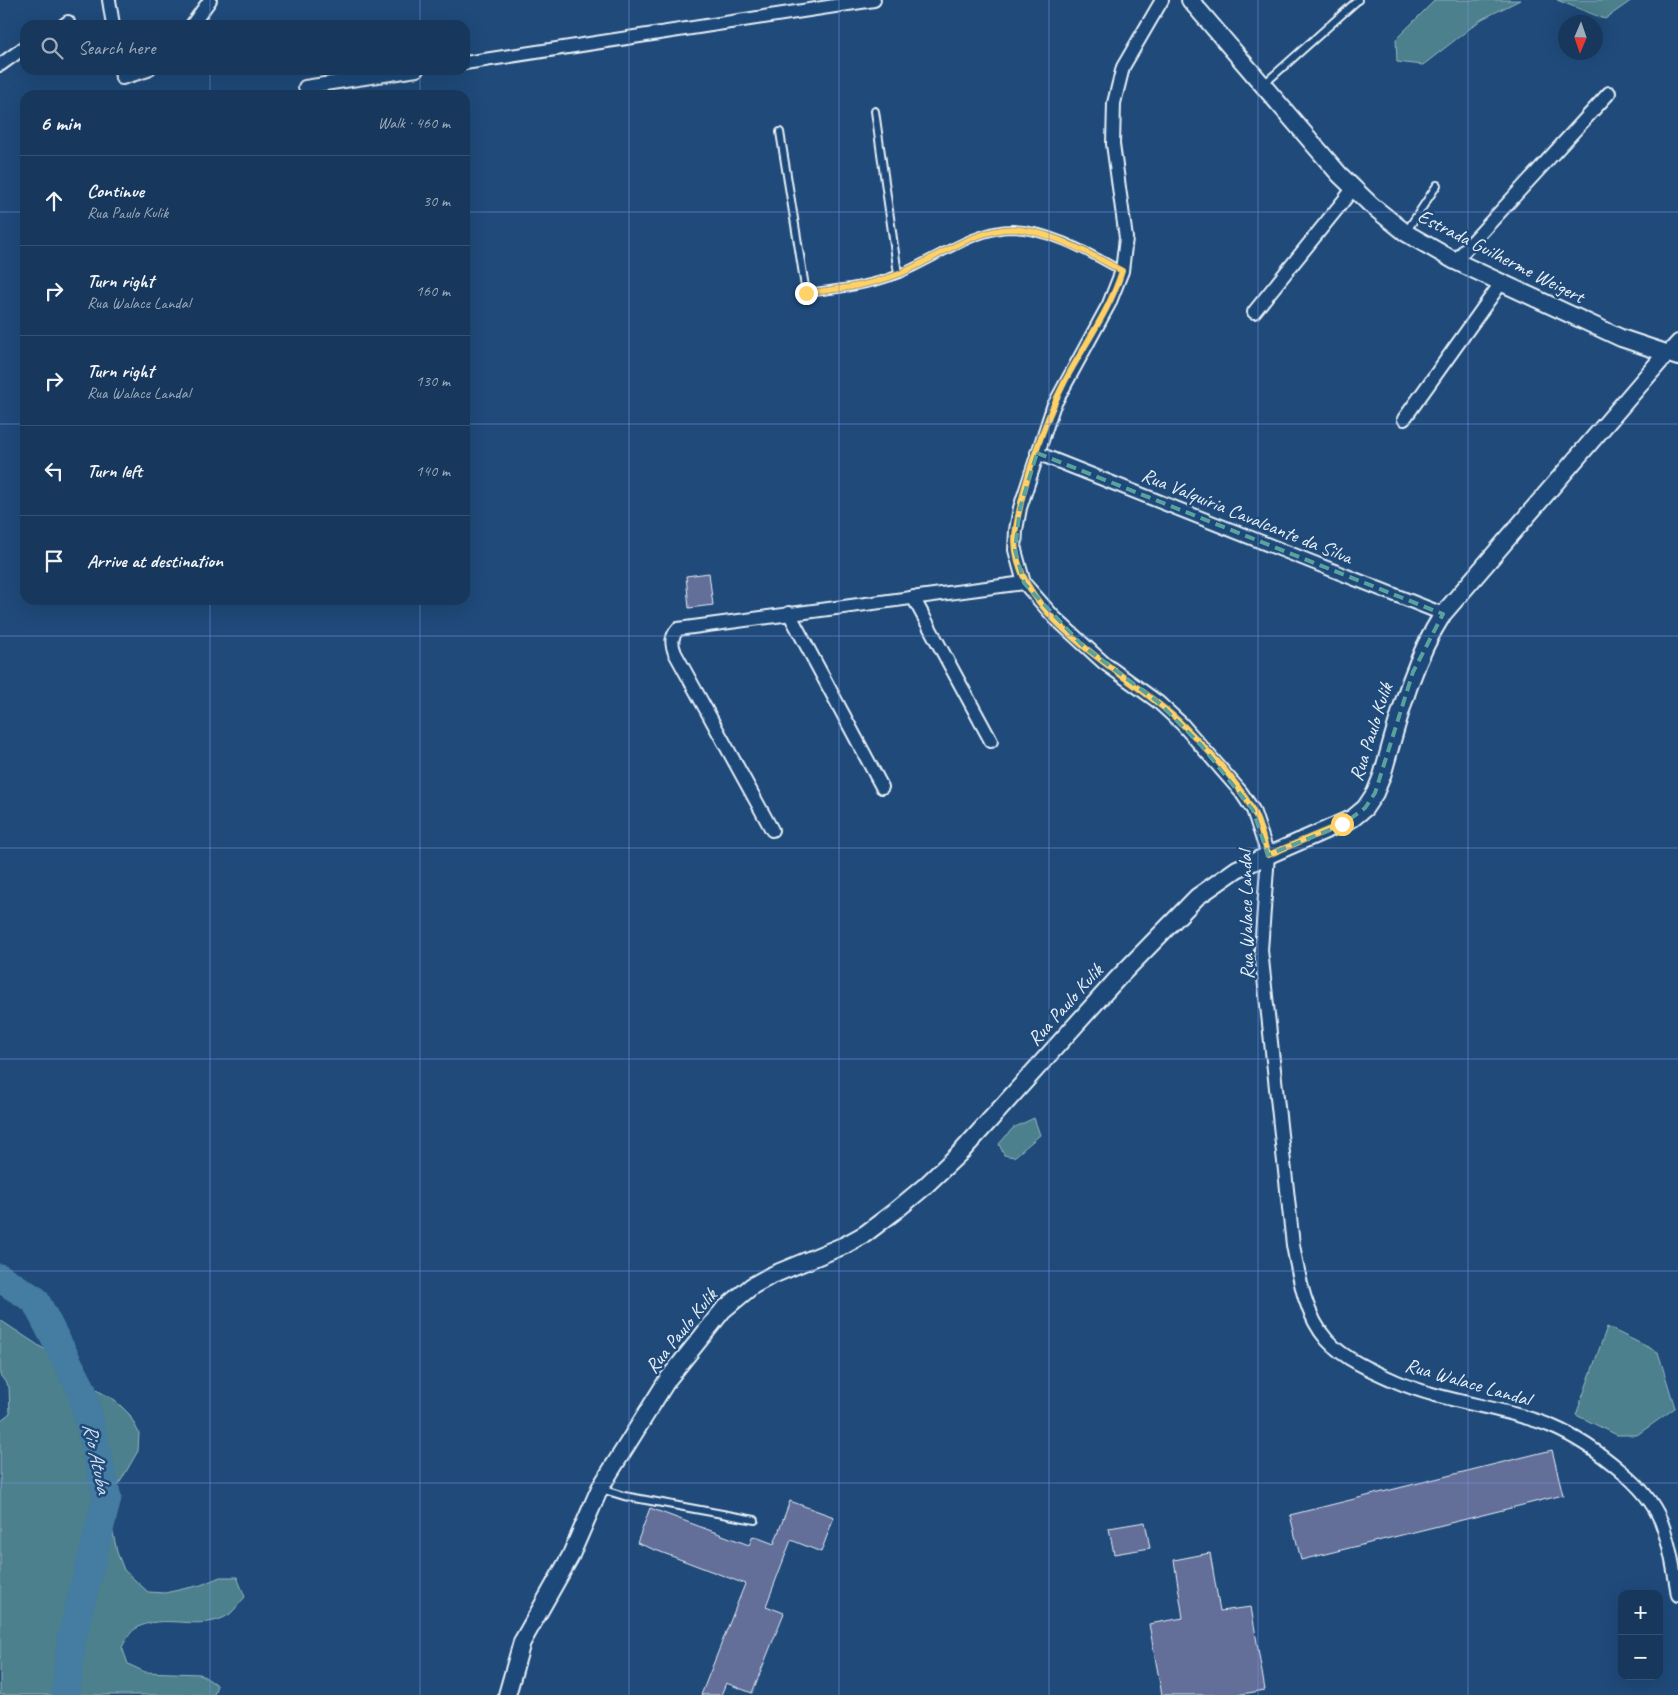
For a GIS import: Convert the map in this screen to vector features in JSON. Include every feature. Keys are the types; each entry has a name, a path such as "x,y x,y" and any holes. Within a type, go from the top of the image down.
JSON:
{"street":[{"path":"109,0 113,20"},
{"path":"196,20 210,0"},
{"path":"470,62 874,0"},
{"name":"Rua Walace Landal","path":"1162,0 1123,67 1114,103 1113,144 1126,238 1122,271 1109,304 1065,382 1037,453 1016,530 1015,550 1024,583 1083,646 1158,702 1202,745 1253,810 1268,855 1261,950 1293,1245 1301,1287 1312,1316 1326,1339 1338,1351 1388,1378 1441,1397 1550,1426 1589,1446 1632,1480 1648,1499 1660,1520 1673,1563 1678,1595"},
{"name":"Estrada Guilherme Weigert","path":"1190,0 1262,86 1353,189 1406,233 1455,261 1502,283 1621,338 1672,356"},
{"path":"0,65 5,56 20,49"},
{"path":"305,87 384,75"},
{"path":"1455,261 1609,93"},
{"path":"1254,312 1353,189"},
{"path":"1404,419 1502,283"},
{"path":"1672,356 1678,341"},
{"name":"Rua Paulo Kulik","path":"507,1695 522,1642 570,1557 600,1488 668,1379 723,1310 752,1286 770,1276 846,1245 866,1234 924,1187 984,1127 1172,921 1217,882 1237,869 1342,824 1365,808 1382,776 1413,672 1432,632 1443,614 1672,356"},
{"name":"Rua Valquíria Cavalcante da Silva","path":"1037,453 1443,614"},
{"path":"772,830 672,645 672,636 678,629 686,626 1024,583"},
{"path":"913,597 990,741"},
{"path":"789,613 882,787"}],"lane":[{"path":"1262,86 1358,0"},
{"path":"875,111 898,274"},
{"path":"780,132 806,293 869,284 898,274 980,235 1012,229 1047,236 1085,251 1122,271"},
{"path":"1406,233 1437,185"},
{"path":"600,1488 624,1496 755,1520"}],"highlighted area":[{"path":"1037,453 1443,614 1413,672 1375,793 1365,808 1342,825 1268,855 1253,810 1201,745 1158,702 1083,646 1024,583 1015,550 1020,508"}],"green space":[{"path":"1435,0 1520,0 1482,19 1423,65 1397,62 1396,39"},
{"path":"1557,0 1632,0 1605,19 1603,15 1595,15"},
{"path":"1034,1118 1040,1135 1014,1157 1004,1155 999,1144 1013,1128"},
{"path":"0,1320 62,1361 89,1386 115,1400 129,1414 139,1433 138,1451 116,1489 110,1518 117,1552 124,1570 148,1592 165,1593 201,1585 220,1577 237,1577 245,1597 230,1614 219,1620 207,1622 158,1622 146,1624 133,1630 122,1647 128,1664 145,1672 200,1674 217,1685 214,1695 0,1695 0,1421 10,1413 9,1387 0,1375"},
{"path":"1607,1327 1658,1352 1675,1408 1637,1435 1617,1435 1576,1415"}],"building":[{"path":"709,573 713,605 689,608 686,576"},
{"path":"1552,1450 1563,1495 1301,1560 1290,1515"},
{"path":"790,1501 834,1517 821,1552 791,1540 766,1606 784,1613 752,1693 726,1683 721,1695 701,1695 745,1584 637,1543 650,1508 749,1545 753,1536 774,1544"},
{"path":"1145,1522 1150,1548 1114,1554 1109,1528"},
{"path":"1210,1553 1220,1611 1251,1607 1265,1690 1237,1695 1162,1695 1149,1624 1183,1618 1174,1560"}],"waterway":[{"name":"Rio Atuba","path":"0,1278 35,1300 82,1390 107,1498 71,1641 66,1695"}],"route":[{"path":"806,293 869,284 898,274 980,235 1012,229 1047,236 1085,251 1122,271 1118,286 1109,304 1053,407 1037,453 1020,508 1016,530 1015,550 1018,567 1024,583 1034,596 1083,646 1158,702 1202,745 1241,792 1253,810 1268,855 1342,824"}]}
